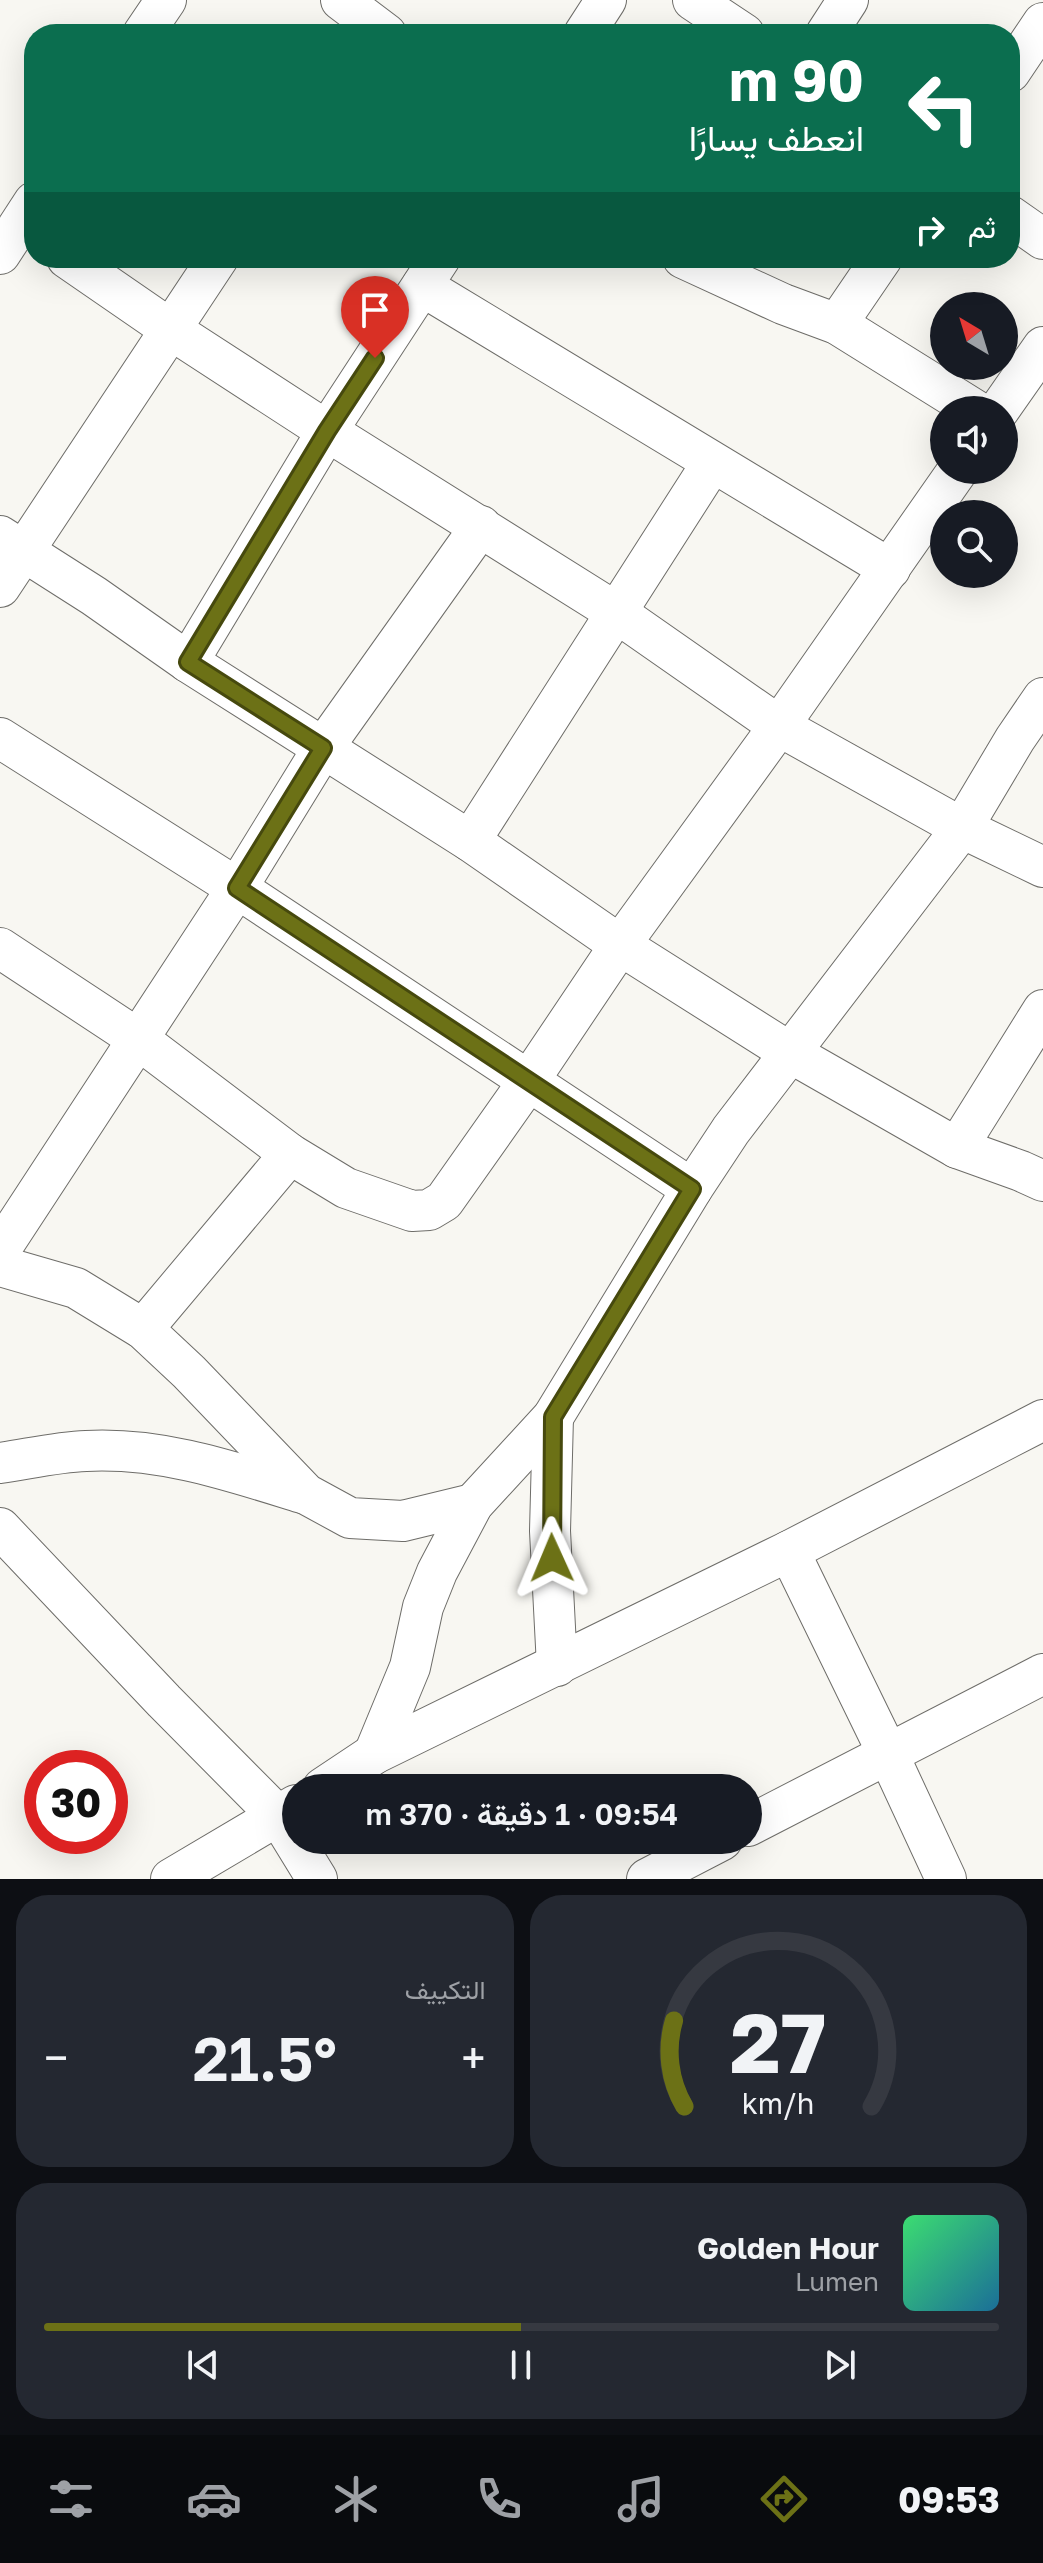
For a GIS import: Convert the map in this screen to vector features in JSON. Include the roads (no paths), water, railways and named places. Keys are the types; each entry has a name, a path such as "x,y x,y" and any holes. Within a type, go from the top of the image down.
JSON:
{"street":[{"path":"150,24 166,0"},
{"path":"341,0 381,23"},
{"path":"590,24 606,0"},
{"path":"693,0 729,24"},
{"path":"832,24 848,0"},
{"path":"1026,0 1043,13"},
{"path":"1020,57 1043,23"},
{"path":"1020,223 1043,239"},
{"path":"82,268 327,431 617,613 779,726 962,828 1043,867"},
{"path":"0,587 12,543 211,268"},
{"path":"705,268 783,304 837,324 953,396"},
{"path":"837,324 875,268"},
{"path":"188,662 327,431 431,272 712,463 890,569"},
{"path":"1009,396 1043,347"},
{"path":"470,841 712,463"},
{"path":"0,948 138,1039 290,1154 346,1188 412,1211 429,1210 444,1201 620,945 779,726 948,484"},
{"path":"0,1250 237,888 323,748 481,526"},
{"path":"12,543 188,662 470,841 620,945 789,1052 957,1148 1043,1181"},
{"path":"374,1754 410,1667 423,1607 437,1572 473,1504 553,1417 731,1130 962,828 1043,698"},
{"path":"0,738 237,888 692,1189"},
{"path":"957,1148 1043,1010"},
{"path":"143,1329 290,1154"},
{"path":"0,1266 76,1288 143,1329 189,1372 306,1494"},
{"path":"553,1417 550,1531 557,1666"},
{"path":"344,1774 374,1754 789,1551 1043,1420"},
{"path":"0,1463 86,1451 154,1454 193,1460 306,1494 350,1518 403,1521 473,1504"},
{"path":"0,1528 164,1701 282,1807"},
{"path":"789,1551 946,1879"},
{"path":"762,1819 1043,1674"},
{"path":"171,1879 282,1814"},
{"path":"306,1854 317,1879"},
{"path":"647,1879 695,1854"}]}
